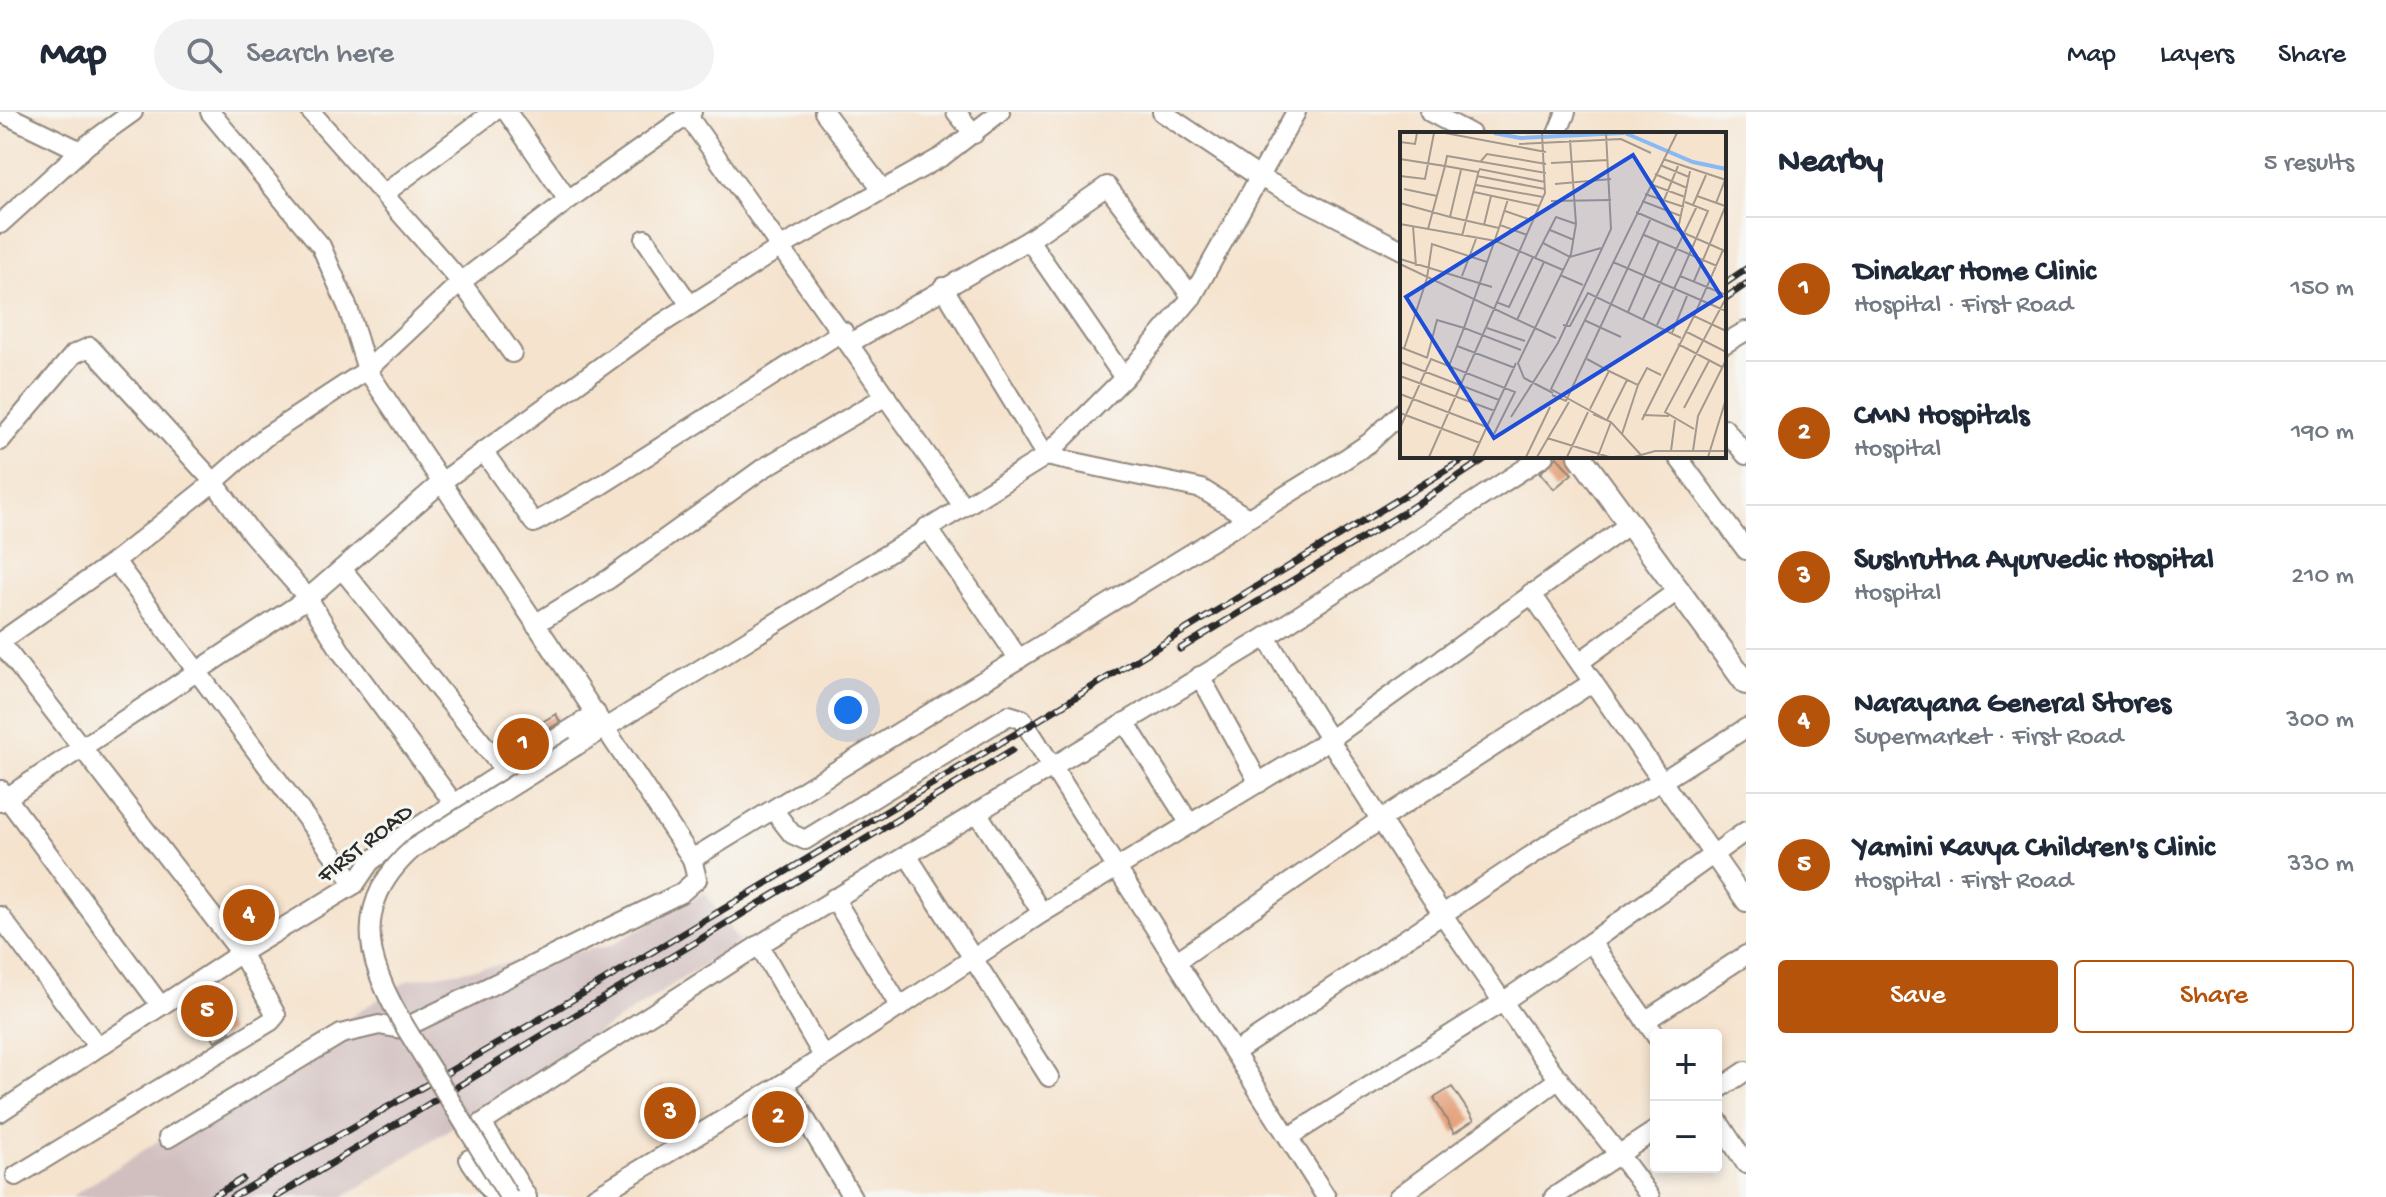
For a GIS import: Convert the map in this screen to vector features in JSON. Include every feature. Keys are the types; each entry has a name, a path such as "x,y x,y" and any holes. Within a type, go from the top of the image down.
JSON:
{"street":[{"path":"0,112 81,151"},
{"path":"0,224 81,151 106,119 133,112"},
{"path":"168,1138 341,1034 374,1025 402,1029 681,893 697,879 692,859 367,370 348,308 321,246 210,112"},
{"path":"311,112 461,282 512,353"},
{"path":"385,193 493,112"},
{"path":"507,112 568,200"},
{"path":"824,112 882,189"},
{"path":"956,112 974,134"},
{"path":"161,1006 2,796 308,598 443,481 690,305 781,247 974,134 1000,112"},
{"path":"1162,112 1259,177 1400,249"},
{"path":"509,1197 386,995 375,971 372,912 392,867 415,847 576,746 600,719 1046,456 1124,378 1192,297 1296,112"},
{"path":"1430,112 1467,132"},
{"path":"1558,132 1566,112"},
{"path":"16,1176 275,1018 241,953 0,642 115,561 265,437 367,370 461,282 688,113 963,506"},
{"path":"483,451 534,523 846,337 1029,240 1107,186 1192,297"},
{"path":"645,239 690,305"},
{"path":"1029,240 1124,378"},
{"path":"943,287 1046,456 1202,489 1248,518"},
{"path":"1726,343 1745,334"},
{"path":"0,441 74,354 90,347 214,482 252,534 308,598 342,653 455,805"},
{"path":"535,624 609,579 762,469 886,396"},
{"path":"692,859 1369,443 1400,414"},
{"path":"1726,430 1746,455"},
{"path":"527,1197 482,1123 834,898 1266,637 1541,458"},
{"path":"1582,458 1744,675"},
{"path":"1678,458 1746,550"},
{"path":"595,1197 784,1083 1042,913 1329,740 1631,523"},
{"path":"927,527 1019,659"},
{"path":"115,561 355,884"},
{"path":"342,569 505,771"},
{"path":"1581,661 1680,589"},
{"path":"1531,593 1746,902"},
{"path":"1266,637 1442,914 1559,1079 1621,1153 1650,1197"},
{"path":"1200,676 1259,783"},
{"path":"1177,961 1380,820 1593,682"},
{"path":"774,811 792,834 805,840 1009,715 1022,719 1326,1197"},
{"name":"FIRST ROAD","path":"0,1112 241,953 355,884 381,853 505,771 600,719"},
{"path":"1125,722 1190,824"},
{"path":"1235,1052 1559,837 1662,781 1746,728"},
{"path":"977,812 1042,913"},
{"path":"1289,1137 1504,1001 1746,831"},
{"path":"907,855 1049,1077"},
{"path":"834,898 900,1007"},
{"path":"0,916 98,1047"},
{"path":"1591,942 1650,1028 1746,955"},
{"path":"759,945 823,1056"},
{"path":"1722,1087 1746,1071"},
{"path":"1398,1197 1559,1079"},
{"path":"784,1083 852,1197"},
{"path":"1722,1127 1746,1164"},
{"path":"1554,1197 1650,1134"},
{"path":"469,1159 495,1197"}],"shaded area":[{"path":"705,892 739,942 344,1197 71,1197 408,980 610,946"}],"building":[{"path":"1558,458 1572,474 1554,489 1540,473"},
{"path":"556,714 560,722 508,755 501,746"},
{"path":"210,998 230,1032 215,1041 195,1007"},
{"path":"663,1085 684,1117 666,1129 645,1096"},
{"path":"1452,1087 1474,1120 1454,1133 1434,1098"},
{"path":"780,1100 801,1136 785,1145 764,1109"}],"railway":[{"path":"1726,283 1746,269"},
{"path":"1726,298 1746,284"},
{"path":"232,1197 535,1022 1027,727 1466,458"},
{"path":"1180,649 1405,512 1486,458"},
{"path":"276,1197 1012,750"},
{"path":"212,1197 242,1179"}],"place":[{"name":"Dinakar Home Clinic","path":"523,744"},
{"name":"Narayana General Stores","path":"249,915"},
{"name":"Yamini Kavya Children's Clinic","path":"207,1011"},
{"name":"Sushrutha Ayurvedic Hospital","path":"670,1113"},
{"name":"CMN Hospitals","path":"778,1117"}]}
